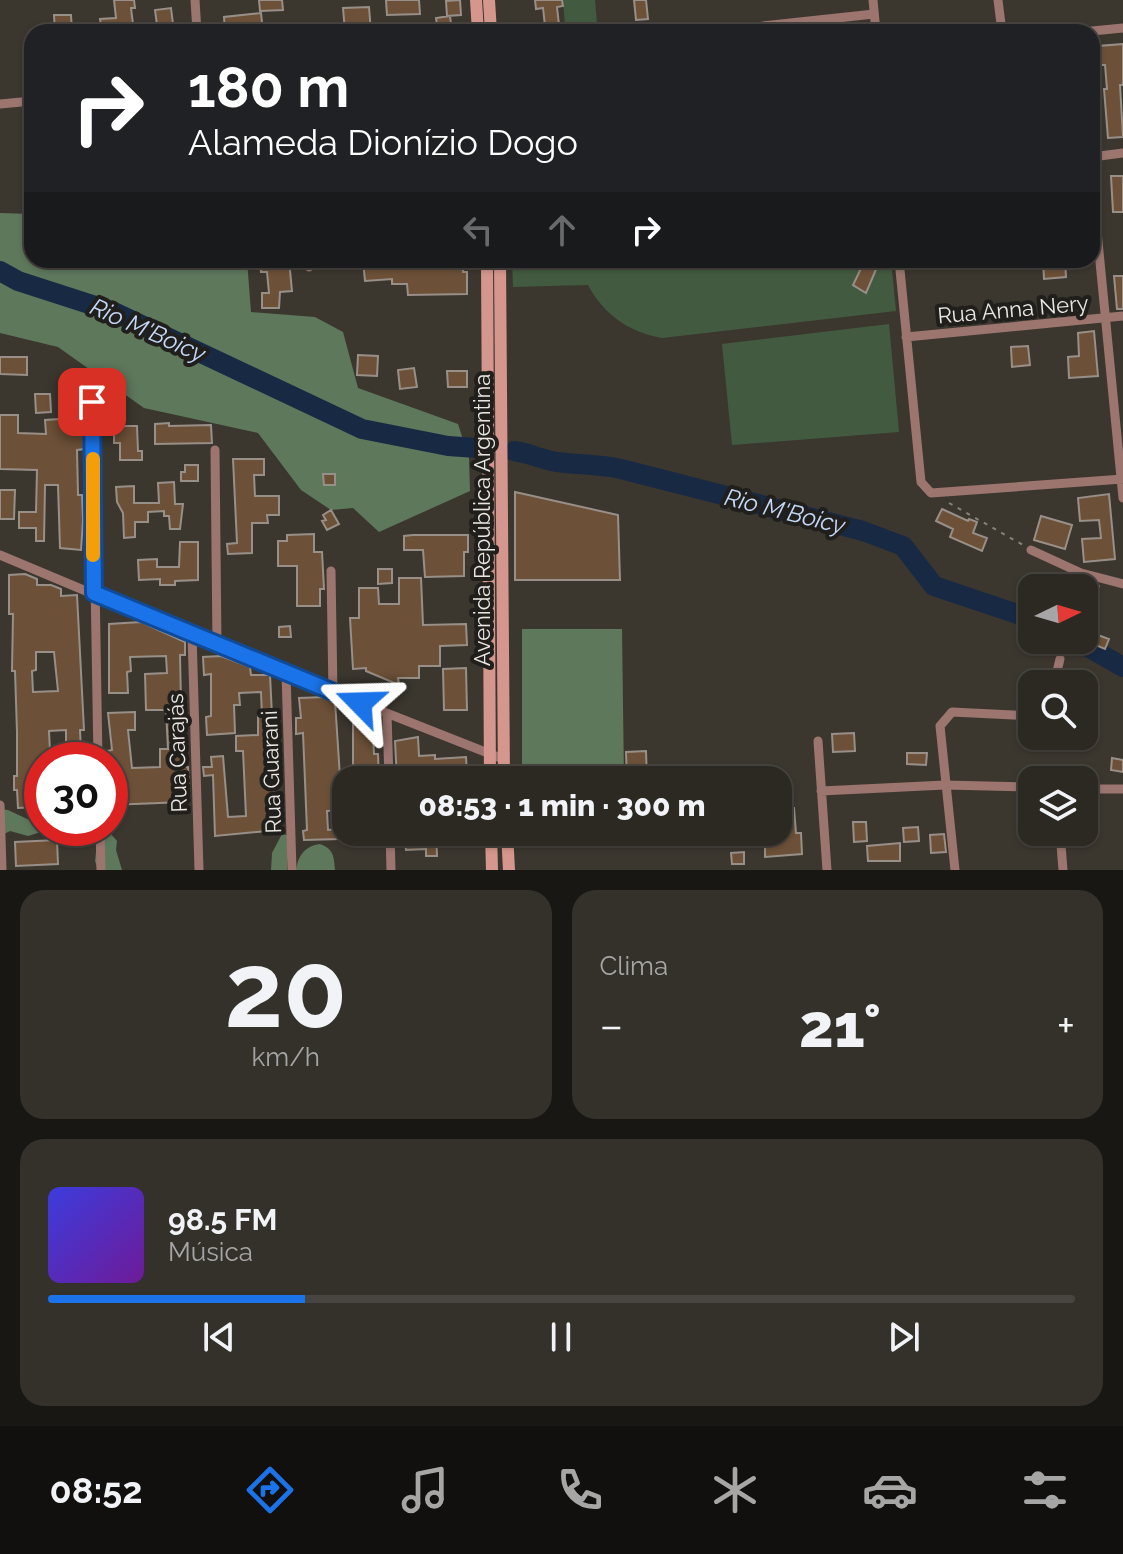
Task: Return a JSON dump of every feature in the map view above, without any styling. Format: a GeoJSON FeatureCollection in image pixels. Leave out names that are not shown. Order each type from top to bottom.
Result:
{"type":"FeatureCollection","features":[{"type":"Feature","properties":{"kind":"main road"},"geometry":{"type":"LineString","coordinates":[[476,0],[478,24]]}},
{"type":"Feature","properties":{"kind":"main road"},"geometry":{"type":"LineString","coordinates":[[489,0],[490,24]]}},
{"type":"Feature","properties":{"kind":"main road","name":"Avenida República Argentina"},"geometry":{"type":"LineString","coordinates":[[487,268],[489,766]]}},
{"type":"Feature","properties":{"kind":"main road","name":"Avenida República Argentina"},"geometry":{"type":"LineString","coordinates":[[500,268],[503,766]]}},
{"type":"Feature","properties":{"kind":"main road"},"geometry":{"type":"LineString","coordinates":[[492,846],[493,866]]}},
{"type":"Feature","properties":{"kind":"main road"},"geometry":{"type":"LineString","coordinates":[[508,846],[509,870]]}},
{"type":"Feature","properties":{"kind":"street"},"geometry":{"type":"LineString","coordinates":[[195,0],[196,24]]}},
{"type":"Feature","properties":{"kind":"street"},"geometry":{"type":"LineString","coordinates":[[873,0],[875,24]]}},
{"type":"Feature","properties":{"kind":"street"},"geometry":{"type":"LineString","coordinates":[[998,0],[1001,24]]}},
{"type":"Feature","properties":{"kind":"street"},"geometry":{"type":"LineString","coordinates":[[782,24],[874,14]]}},
{"type":"Feature","properties":{"kind":"street"},"geometry":{"type":"LineString","coordinates":[[1100,30],[1123,28]]}},
{"type":"Feature","properties":{"kind":"street"},"geometry":{"type":"LineString","coordinates":[[0,104],[24,102]]}},
{"type":"Feature","properties":{"kind":"street"},"geometry":{"type":"LineString","coordinates":[[1100,156],[1123,153]]}},
{"type":"Feature","properties":{"kind":"street"},"geometry":{"type":"LineString","coordinates":[[900,268],[921,482],[931,493],[1122,479]]}},
{"type":"Feature","properties":{"kind":"street"},"geometry":{"type":"LineString","coordinates":[[1100,268],[1123,498]]}},
{"type":"Feature","properties":{"kind":"street","name":"Rua Anna Nery"},"geometry":{"type":"LineString","coordinates":[[906,337],[1123,316]]}},
{"type":"Feature","properties":{"kind":"street"},"geometry":{"type":"LineString","coordinates":[[92,402],[98,742]]}},
{"type":"Feature","properties":{"kind":"street"},"geometry":{"type":"LineString","coordinates":[[215,450],[217,646]]}},
{"type":"Feature","properties":{"kind":"street"},"geometry":{"type":"LineString","coordinates":[[1031,550],[1081,573],[1123,584]]}},
{"type":"Feature","properties":{"kind":"street"},"geometry":{"type":"LineString","coordinates":[[0,555],[217,646],[503,759]]}},
{"type":"Feature","properties":{"kind":"street"},"geometry":{"type":"LineString","coordinates":[[331,571],[333,693]]}},
{"type":"Feature","properties":{"kind":"street","name":"Rua Carajás"},"geometry":{"type":"LineString","coordinates":[[192,634],[199,870]]}},
{"type":"Feature","properties":{"kind":"street"},"geometry":{"type":"LineString","coordinates":[[1057,670],[1060,659]]}},
{"type":"Feature","properties":{"kind":"street","name":"Rua Guarani"},"geometry":{"type":"LineString","coordinates":[[286,673],[292,870]]}},
{"type":"Feature","properties":{"kind":"street"},"geometry":{"type":"LineString","coordinates":[[955,870],[940,726],[952,712],[1018,715]]}},
{"type":"Feature","properties":{"kind":"street"},"geometry":{"type":"LineString","coordinates":[[387,714],[389,766]]}},
{"type":"Feature","properties":{"kind":"street"},"geometry":{"type":"LineString","coordinates":[[818,741],[827,870]]}},
{"type":"Feature","properties":{"kind":"street"},"geometry":{"type":"LineString","coordinates":[[821,791],[945,785],[1018,787]]}},
{"type":"Feature","properties":{"kind":"street"},"geometry":{"type":"LineString","coordinates":[[1098,789],[1123,789]]}},
{"type":"Feature","properties":{"kind":"street"},"geometry":{"type":"LineString","coordinates":[[0,805],[2,870]]}},
{"type":"Feature","properties":{"kind":"street"},"geometry":{"type":"LineString","coordinates":[[100,846],[101,870]]}},
{"type":"Feature","properties":{"kind":"street"},"geometry":{"type":"LineString","coordinates":[[390,846],[391,870]]}},
{"type":"Feature","properties":{"kind":"street"},"geometry":{"type":"LineString","coordinates":[[1061,846],[1063,870]]}},
{"type":"Feature","properties":{"kind":"path"},"geometry":{"type":"LineString","coordinates":[[931,493],[1031,550]]}},
{"type":"Feature","properties":{"kind":"green space"},"geometry":{"type":"Polygon","coordinates":[[[563,0],[595,0],[597,24],[565,24],[563,0]]]}},
{"type":"Feature","properties":{"kind":"green space"},"geometry":{"type":"Polygon","coordinates":[[[0,213],[24,214],[24,268],[248,268],[251,312],[315,317],[343,332],[358,388],[458,424],[469,458],[470,491],[379,532],[353,508],[331,510],[301,490],[258,433],[144,408],[58,347],[0,333],[0,213]]]}},
{"type":"Feature","properties":{"kind":"green space"},"geometry":{"type":"Polygon","coordinates":[[[512,268],[892,268],[896,311],[662,338],[628,327],[602,305],[588,285],[513,287],[512,268]]]}},
{"type":"Feature","properties":{"kind":"green space"},"geometry":{"type":"Polygon","coordinates":[[[889,324],[899,432],[732,445],[722,344],[889,324]]]}},
{"type":"Feature","properties":{"kind":"green space"},"geometry":{"type":"Polygon","coordinates":[[[522,629],[622,629],[624,766],[522,766],[522,629]]]}},
{"type":"Feature","properties":{"kind":"green space"},"geometry":{"type":"Polygon","coordinates":[[[0,809],[24,818],[24,835],[10,831],[0,836],[0,809]]]}},
{"type":"Feature","properties":{"kind":"green space"},"geometry":{"type":"Polygon","coordinates":[[[282,834],[287,835],[288,840],[287,870],[271,870],[272,853],[282,834]]]}},
{"type":"Feature","properties":{"kind":"green space"},"geometry":{"type":"Polygon","coordinates":[[[320,844],[332,854],[335,870],[296,870],[303,852],[320,844]]]}},
{"type":"Feature","properties":{"kind":"green space"},"geometry":{"type":"Polygon","coordinates":[[[97,846],[116,846],[122,870],[98,870],[95,861],[97,846]]]}},
{"type":"Feature","properties":{"kind":"building"},"geometry":{"type":"Polygon","coordinates":[[[114,0],[134,0],[135,8],[131,8],[133,24],[101,24],[100,19],[116,18],[114,0]]]}},
{"type":"Feature","properties":{"kind":"building"},"geometry":{"type":"Polygon","coordinates":[[[259,0],[282,0],[283,10],[260,11],[259,0]]]}},
{"type":"Feature","properties":{"kind":"building"},"geometry":{"type":"Polygon","coordinates":[[[386,0],[419,0],[420,14],[387,15],[386,0]]]}},
{"type":"Feature","properties":{"kind":"building"},"geometry":{"type":"Polygon","coordinates":[[[460,0],[461,15],[447,16],[446,1],[460,0]]]}},
{"type":"Feature","properties":{"kind":"building"},"geometry":{"type":"Polygon","coordinates":[[[535,0],[562,0],[563,6],[557,7],[559,24],[545,24],[543,8],[536,9],[535,0]]]}},
{"type":"Feature","properties":{"kind":"building"},"geometry":{"type":"Polygon","coordinates":[[[634,0],[646,0],[648,19],[636,20],[634,0]]]}},
{"type":"Feature","properties":{"kind":"building"},"geometry":{"type":"Polygon","coordinates":[[[369,7],[370,24],[344,24],[343,8],[369,7]]]}},
{"type":"Feature","properties":{"kind":"building"},"geometry":{"type":"Polygon","coordinates":[[[171,8],[173,24],[157,24],[155,10],[171,8]]]}},
{"type":"Feature","properties":{"kind":"building"},"geometry":{"type":"Polygon","coordinates":[[[261,13],[262,24],[224,24],[224,17],[261,13]]]}},
{"type":"Feature","properties":{"kind":"building"},"geometry":{"type":"Polygon","coordinates":[[[54,15],[71,15],[72,24],[55,24],[54,15]]]}},
{"type":"Feature","properties":{"kind":"building"},"geometry":{"type":"Polygon","coordinates":[[[450,16],[451,24],[437,24],[436,18],[450,16]]]}},
{"type":"Feature","properties":{"kind":"building"},"geometry":{"type":"Polygon","coordinates":[[[1123,44],[1123,85],[1120,85],[1123,137],[1108,138],[1105,65],[1100,65],[1100,46],[1123,44]]]}},
{"type":"Feature","properties":{"kind":"building"},"geometry":{"type":"Polygon","coordinates":[[[1111,176],[1123,176],[1123,212],[1113,212],[1111,176]]]}},
{"type":"Feature","properties":{"kind":"building"},"geometry":{"type":"Polygon","coordinates":[[[261,268],[290,268],[292,291],[280,292],[279,308],[262,308],[262,293],[269,293],[267,272],[261,272],[261,268]]]}},
{"type":"Feature","properties":{"kind":"building"},"geometry":{"type":"Polygon","coordinates":[[[364,268],[463,268],[463,272],[467,272],[467,294],[408,295],[407,284],[392,284],[392,279],[365,281],[364,268]]]}},
{"type":"Feature","properties":{"kind":"building"},"geometry":{"type":"Polygon","coordinates":[[[861,268],[877,268],[866,293],[853,285],[861,268]]]}},
{"type":"Feature","properties":{"kind":"building"},"geometry":{"type":"Polygon","coordinates":[[[1043,268],[1065,268],[1066,277],[1044,279],[1043,268]]]}},
{"type":"Feature","properties":{"kind":"building"},"geometry":{"type":"Polygon","coordinates":[[[1114,276],[1123,276],[1123,309],[1117,309],[1114,276]]]}},
{"type":"Feature","properties":{"kind":"building"},"geometry":{"type":"Polygon","coordinates":[[[1094,331],[1098,376],[1069,378],[1068,357],[1079,356],[1078,333],[1094,331]]]}},
{"type":"Feature","properties":{"kind":"building"},"geometry":{"type":"Polygon","coordinates":[[[1028,346],[1030,365],[1012,367],[1011,347],[1028,346]]]}},
{"type":"Feature","properties":{"kind":"building"},"geometry":{"type":"Polygon","coordinates":[[[358,355],[378,356],[377,376],[357,375],[358,355]]]}},
{"type":"Feature","properties":{"kind":"building"},"geometry":{"type":"Polygon","coordinates":[[[0,357],[27,357],[27,375],[0,374],[0,357]]]}},
{"type":"Feature","properties":{"kind":"building"},"geometry":{"type":"Polygon","coordinates":[[[414,368],[417,387],[400,389],[398,370],[414,368]]]}},
{"type":"Feature","properties":{"kind":"building"},"geometry":{"type":"Polygon","coordinates":[[[447,371],[467,371],[467,387],[448,387],[447,371]]]}},
{"type":"Feature","properties":{"kind":"building"},"geometry":{"type":"Polygon","coordinates":[[[35,394],[50,394],[51,412],[36,413],[35,394]]]}},
{"type":"Feature","properties":{"kind":"building"},"geometry":{"type":"Polygon","coordinates":[[[0,415],[18,415],[18,433],[46,434],[45,420],[75,418],[75,431],[85,431],[85,449],[77,450],[78,495],[82,495],[83,520],[81,550],[60,548],[58,485],[45,485],[44,541],[36,541],[36,528],[19,528],[19,512],[36,512],[37,470],[0,469],[0,415]]]}},
{"type":"Feature","properties":{"kind":"building"},"geometry":{"type":"Polygon","coordinates":[[[169,423],[169,426],[211,425],[212,443],[155,444],[155,424],[169,423]]]}},
{"type":"Feature","properties":{"kind":"building"},"geometry":{"type":"Polygon","coordinates":[[[114,426],[137,426],[138,451],[142,451],[142,460],[120,460],[120,443],[114,443],[114,426]]]}},
{"type":"Feature","properties":{"kind":"building"},"geometry":{"type":"Polygon","coordinates":[[[233,459],[264,459],[264,475],[254,475],[255,496],[279,496],[279,515],[267,515],[268,523],[252,523],[252,553],[228,554],[227,544],[237,543],[233,459]]]}},
{"type":"Feature","properties":{"kind":"building"},"geometry":{"type":"Polygon","coordinates":[[[185,465],[198,465],[198,481],[181,481],[185,465]]]}},
{"type":"Feature","properties":{"kind":"building"},"geometry":{"type":"Polygon","coordinates":[[[323,474],[335,474],[335,485],[324,485],[323,474]]]}},
{"type":"Feature","properties":{"kind":"building"},"geometry":{"type":"Polygon","coordinates":[[[174,482],[175,504],[183,504],[180,529],[170,529],[169,516],[164,516],[164,511],[148,512],[148,522],[135,522],[135,537],[124,538],[123,513],[117,502],[116,487],[134,486],[134,503],[159,503],[158,483],[174,482]]]}},
{"type":"Feature","properties":{"kind":"building"},"geometry":{"type":"Polygon","coordinates":[[[0,490],[15,490],[14,519],[0,519],[0,490]]]}},
{"type":"Feature","properties":{"kind":"building"},"geometry":{"type":"Polygon","coordinates":[[[515,492],[618,515],[620,580],[515,580],[515,492]]]}},
{"type":"Feature","properties":{"kind":"building"},"geometry":{"type":"Polygon","coordinates":[[[1109,494],[1115,559],[1084,562],[1082,539],[1101,538],[1099,520],[1080,521],[1078,498],[1109,494]]]}},
{"type":"Feature","properties":{"kind":"building"},"geometry":{"type":"Polygon","coordinates":[[[942,509],[977,522],[973,533],[987,538],[982,551],[950,537],[953,529],[936,521],[942,509]]]}},
{"type":"Feature","properties":{"kind":"building"},"geometry":{"type":"Polygon","coordinates":[[[331,510],[339,524],[327,530],[322,521],[326,520],[323,515],[331,510]]]}},
{"type":"Feature","properties":{"kind":"building"},"geometry":{"type":"Polygon","coordinates":[[[1041,516],[1072,525],[1065,549],[1034,540],[1041,516]]]}},
{"type":"Feature","properties":{"kind":"building"},"geometry":{"type":"Polygon","coordinates":[[[314,534],[314,552],[322,552],[324,589],[320,589],[320,606],[297,606],[297,566],[278,566],[278,541],[287,541],[287,535],[314,534]]]}},
{"type":"Feature","properties":{"kind":"building"},"geometry":{"type":"Polygon","coordinates":[[[468,535],[464,576],[425,577],[423,550],[404,550],[404,536],[468,535]]]}},
{"type":"Feature","properties":{"kind":"building"},"geometry":{"type":"Polygon","coordinates":[[[180,542],[198,542],[198,580],[160,585],[160,579],[139,580],[138,560],[157,559],[157,567],[179,567],[180,542]]]}},
{"type":"Feature","properties":{"kind":"building"},"geometry":{"type":"Polygon","coordinates":[[[378,569],[392,569],[392,583],[378,584],[378,569]]]}},
{"type":"Feature","properties":{"kind":"building"},"geometry":{"type":"Polygon","coordinates":[[[25,574],[37,579],[37,585],[61,589],[61,596],[77,595],[84,730],[80,730],[81,742],[66,742],[66,730],[49,731],[50,742],[24,742],[24,808],[18,808],[17,790],[14,790],[17,732],[15,671],[12,671],[13,614],[9,614],[9,575],[25,574]],[[36,652],[36,670],[32,671],[33,692],[58,691],[54,652],[36,652]]]}},
{"type":"Feature","properties":{"kind":"building"},"geometry":{"type":"Polygon","coordinates":[[[399,578],[421,578],[423,625],[466,624],[467,645],[440,646],[440,666],[419,666],[419,678],[398,678],[399,685],[366,671],[366,668],[353,669],[350,618],[359,618],[359,588],[378,588],[379,604],[399,604],[399,578]]]}},
{"type":"Feature","properties":{"kind":"building"},"geometry":{"type":"Polygon","coordinates":[[[141,622],[185,642],[185,655],[180,655],[183,767],[188,767],[189,783],[184,783],[184,802],[128,804],[128,742],[111,742],[108,713],[135,712],[135,730],[128,730],[132,768],[160,767],[160,749],[168,749],[166,710],[146,710],[145,674],[167,673],[166,656],[130,657],[128,693],[109,693],[109,624],[141,622]]]}},
{"type":"Feature","properties":{"kind":"building"},"geometry":{"type":"Polygon","coordinates":[[[290,626],[291,637],[279,637],[279,627],[290,626]]]}},
{"type":"Feature","properties":{"kind":"building"},"geometry":{"type":"Polygon","coordinates":[[[1098,635],[1109,639],[1105,649],[1098,646],[1098,635]]]}},
{"type":"Feature","properties":{"kind":"building"},"geometry":{"type":"Polygon","coordinates":[[[221,656],[250,667],[251,675],[270,675],[273,736],[276,736],[280,775],[273,776],[274,796],[282,795],[282,815],[266,816],[267,831],[215,836],[213,775],[204,776],[203,767],[212,767],[211,757],[223,756],[228,817],[246,816],[243,751],[236,751],[236,736],[258,735],[258,716],[262,716],[261,692],[239,693],[240,705],[234,705],[235,733],[207,735],[206,717],[211,716],[211,674],[204,675],[203,657],[221,656]]]}},
{"type":"Feature","properties":{"kind":"building"},"geometry":{"type":"Polygon","coordinates":[[[466,668],[467,710],[444,710],[443,669],[466,668]]]}},
{"type":"Feature","properties":{"kind":"building"},"geometry":{"type":"Polygon","coordinates":[[[325,697],[335,701],[339,766],[332,766],[332,811],[327,811],[332,839],[304,840],[303,831],[307,830],[303,733],[296,734],[296,718],[301,718],[299,698],[325,697]]]}},
{"type":"Feature","properties":{"kind":"building"},"geometry":{"type":"Polygon","coordinates":[[[353,709],[377,719],[378,736],[373,736],[378,766],[353,766],[353,709]]]}},
{"type":"Feature","properties":{"kind":"building"},"geometry":{"type":"Polygon","coordinates":[[[854,733],[855,751],[833,752],[832,734],[854,733]]]}},
{"type":"Feature","properties":{"kind":"building"},"geometry":{"type":"Polygon","coordinates":[[[418,737],[419,756],[435,755],[435,759],[466,757],[467,766],[396,766],[395,741],[418,737]]]}},
{"type":"Feature","properties":{"kind":"building"},"geometry":{"type":"Polygon","coordinates":[[[646,751],[647,766],[626,766],[626,752],[646,751]]]}},
{"type":"Feature","properties":{"kind":"building"},"geometry":{"type":"Polygon","coordinates":[[[907,753],[927,753],[926,765],[907,764],[907,753]]]}},
{"type":"Feature","properties":{"kind":"building"},"geometry":{"type":"Polygon","coordinates":[[[1112,758],[1123,760],[1123,772],[1111,770],[1112,758]]]}},
{"type":"Feature","properties":{"kind":"building"},"geometry":{"type":"Polygon","coordinates":[[[792,808],[796,833],[801,833],[802,854],[765,857],[765,846],[792,846],[792,808]]]}},
{"type":"Feature","properties":{"kind":"building"},"geometry":{"type":"Polygon","coordinates":[[[853,822],[866,822],[867,841],[854,842],[853,822]]]}},
{"type":"Feature","properties":{"kind":"building"},"geometry":{"type":"Polygon","coordinates":[[[918,827],[919,841],[904,842],[903,828],[918,827]]]}},
{"type":"Feature","properties":{"kind":"building"},"geometry":{"type":"Polygon","coordinates":[[[944,834],[946,852],[931,853],[930,835],[944,834]]]}},
{"type":"Feature","properties":{"kind":"building"},"geometry":{"type":"Polygon","coordinates":[[[15,842],[24,842],[24,846],[57,846],[58,864],[16,866],[15,842]]]}},
{"type":"Feature","properties":{"kind":"building"},"geometry":{"type":"Polygon","coordinates":[[[900,843],[900,861],[868,861],[867,846],[900,843]]]}},
{"type":"Feature","properties":{"kind":"building"},"geometry":{"type":"Polygon","coordinates":[[[406,846],[437,846],[437,856],[426,856],[426,849],[406,850],[406,846]]]}},
{"type":"Feature","properties":{"kind":"building"},"geometry":{"type":"Polygon","coordinates":[[[744,852],[744,864],[732,864],[731,853],[744,852]]]}},
{"type":"Feature","properties":{"kind":"waterway","name":"Rio M'Boicy"},"geometry":{"type":"LineString","coordinates":[[0,271],[18,281],[114,312],[362,429],[448,446],[477,448]]}},
{"type":"Feature","properties":{"kind":"waterway","name":"Rio M'Boicy"},"geometry":{"type":"LineString","coordinates":[[514,451],[557,462],[621,469],[863,531],[903,546],[934,586],[1018,614]]}},
{"type":"Feature","properties":{"kind":"waterway","name":"Rio M'Boicy"},"geometry":{"type":"LineString","coordinates":[[1098,653],[1123,667]]}},
{"type":"Feature","properties":{"kind":"slow traffic"},"geometry":{"type":"LineString","coordinates":[[93,459],[93,555]]}},
{"type":"Feature","properties":{"kind":"route"},"geometry":{"type":"LineString","coordinates":[[92,402],[94,593],[360,703]]}}]}
